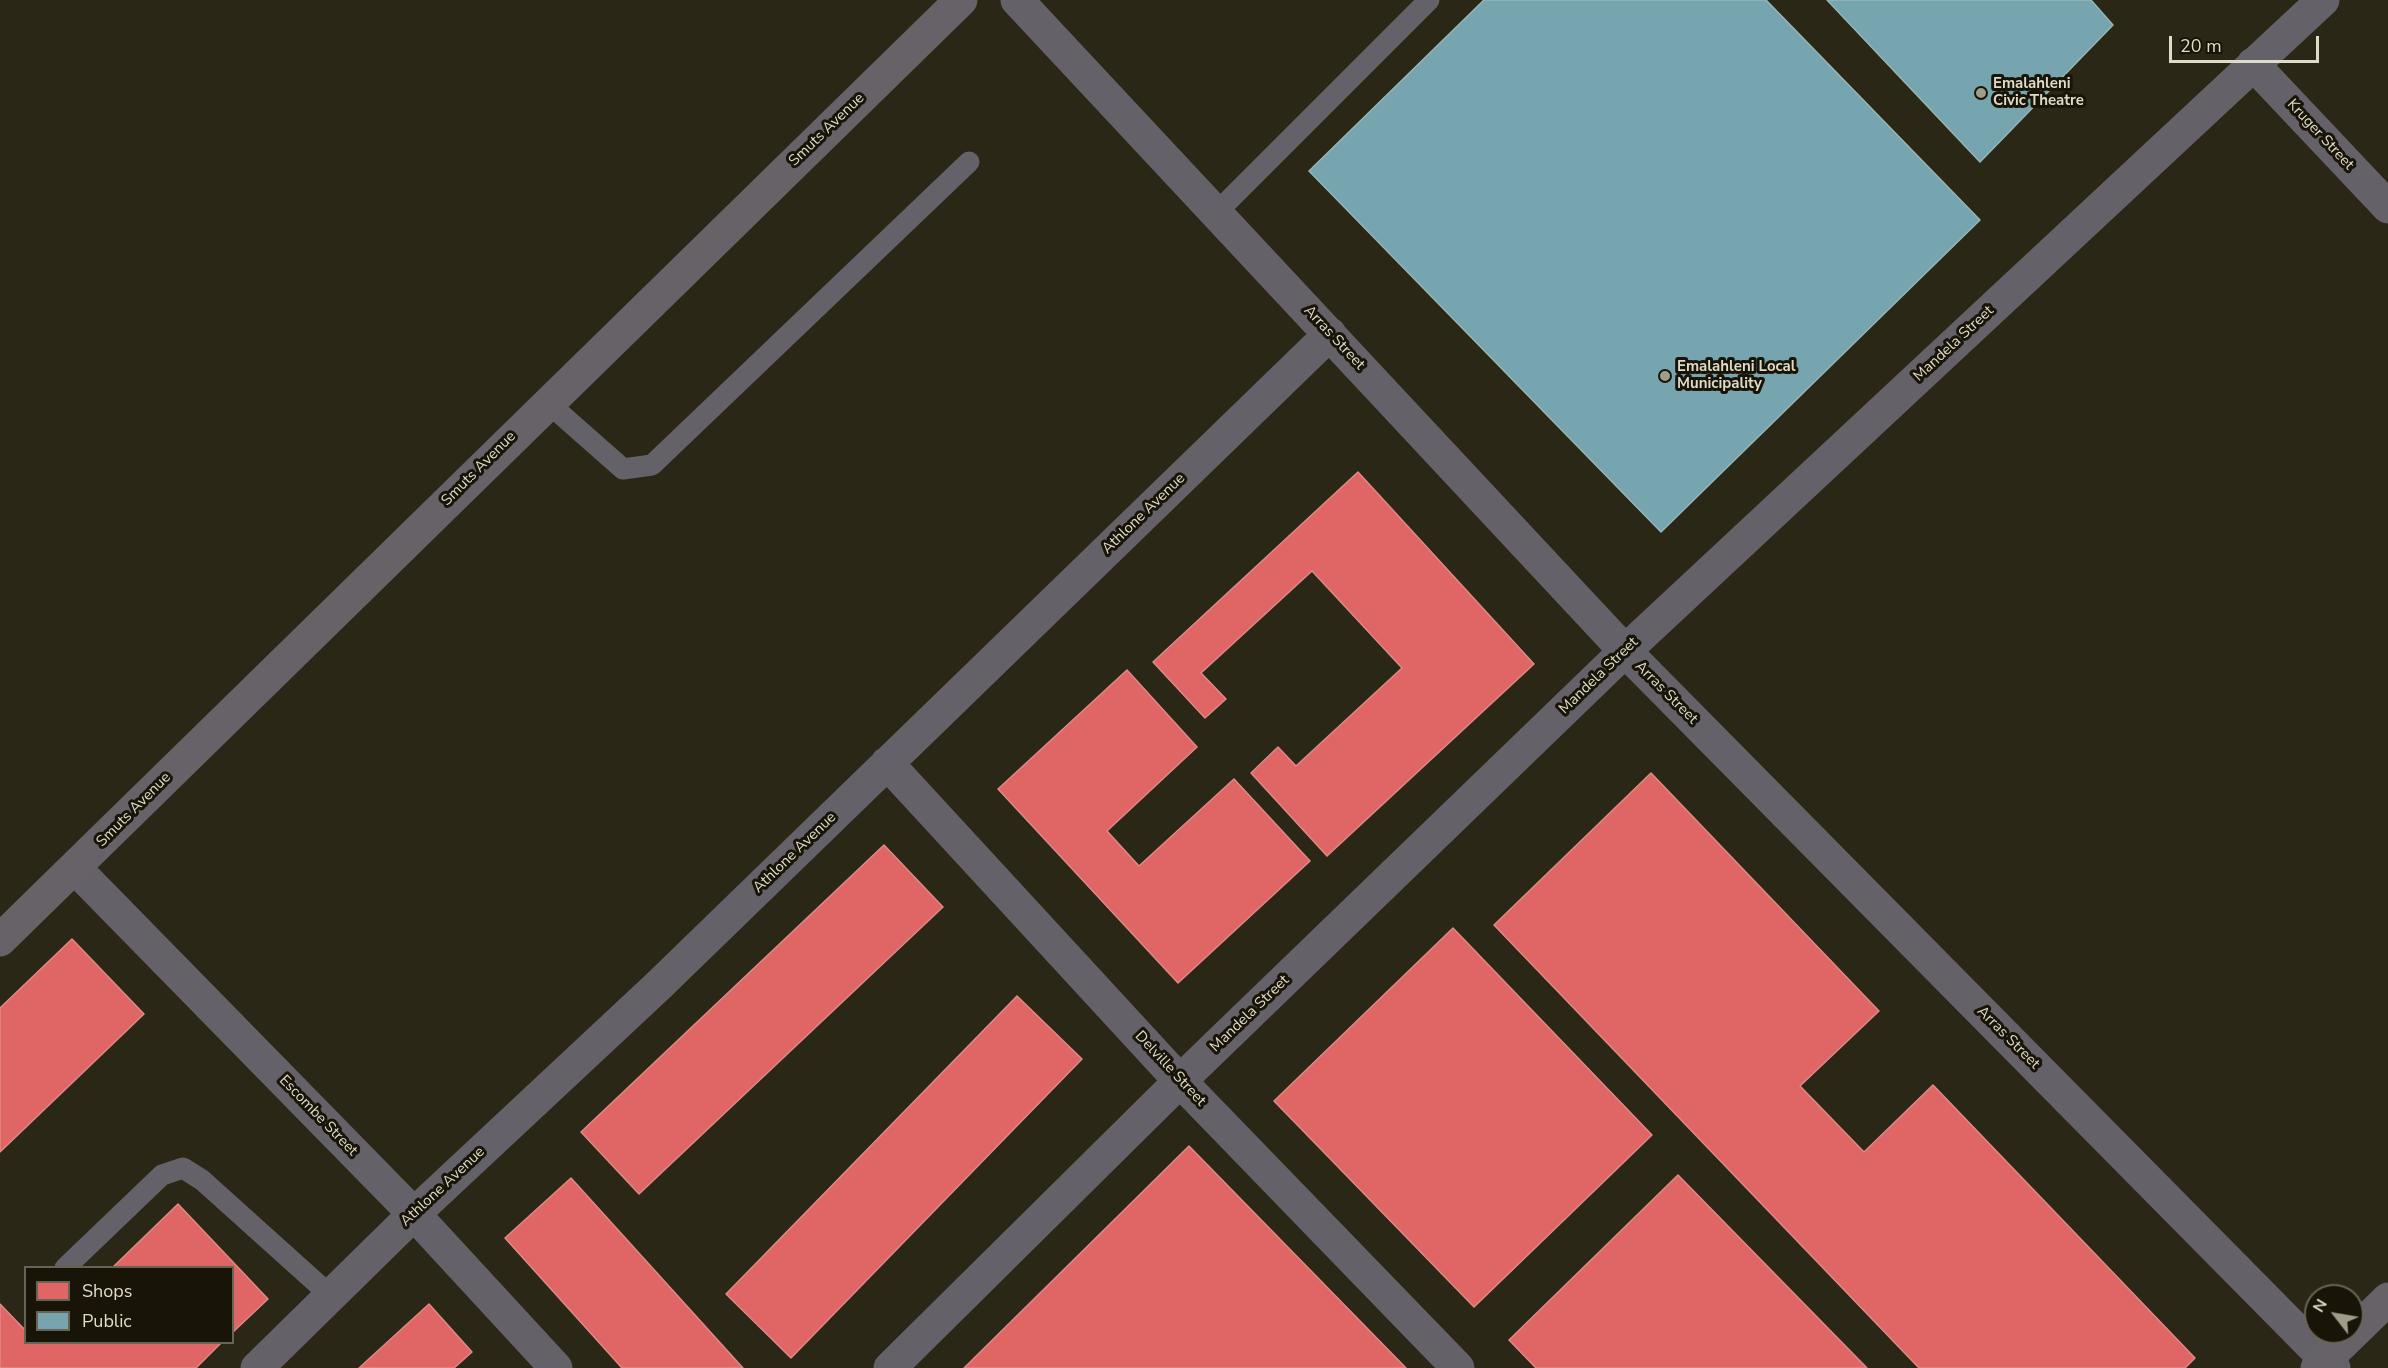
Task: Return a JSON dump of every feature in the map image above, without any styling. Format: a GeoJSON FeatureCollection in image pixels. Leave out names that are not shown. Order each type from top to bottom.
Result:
{"type":"FeatureCollection","features":[{"type":"Feature","properties":{"kind":"main road","name":"Smuts Avenue"},"geometry":{"type":"LineString","coordinates":[[0,939],[75,868],[547,402],[961,0]]}},
{"type":"Feature","properties":{"kind":"main road"},"geometry":{"type":"LineString","coordinates":[[2326,1365],[2388,1299]]}},
{"type":"Feature","properties":{"kind":"street","name":"Arras Street"},"geometry":{"type":"LineString","coordinates":[[1017,0],[1625,651],[2326,1365]]}},
{"type":"Feature","properties":{"kind":"street","name":"Mandela Street"},"geometry":{"type":"LineString","coordinates":[[890,1368],[1180,1081],[1625,651],[2323,0]]}},
{"type":"Feature","properties":{"kind":"street","name":"Kruger Street"},"geometry":{"type":"LineString","coordinates":[[2253,64],[2388,207]]}},
{"type":"Feature","properties":{"kind":"street","name":"Athlone Avenue"},"geometry":{"type":"LineString","coordinates":[[257,1368],[414,1214],[658,986],[1330,334]]}},
{"type":"Feature","properties":{"kind":"street","name":"Delville Street"},"geometry":{"type":"LineString","coordinates":[[887,763],[1180,1081],[1458,1368]]}},
{"type":"Feature","properties":{"kind":"street","name":"Escombe Street"},"geometry":{"type":"LineString","coordinates":[[75,868],[414,1214],[556,1368]]}},
{"type":"Feature","properties":{"kind":"lane"},"geometry":{"type":"LineString","coordinates":[[1216,213],[1429,0]]}},
{"type":"Feature","properties":{"kind":"lane"},"geometry":{"type":"LineString","coordinates":[[547,402],[623,469],[652,465],[969,162]]}},
{"type":"Feature","properties":{"kind":"lane"},"geometry":{"type":"LineString","coordinates":[[67,1266],[162,1175],[183,1168],[202,1180],[331,1296]]}},
{"type":"Feature","properties":{"kind":"building: Shops"},"geometry":{"type":"Polygon","coordinates":[[[1358,472],[1534,664],[1327,856],[1251,773],[1278,747],[1296,766],[1402,668],[1312,571],[1201,673],[1226,699],[1205,718],[1153,662],[1358,472]]]}},
{"type":"Feature","properties":{"kind":"building: Shops"},"geometry":{"type":"Polygon","coordinates":[[[1127,670],[1197,747],[1107,831],[1139,866],[1234,779],[1310,861],[1178,983],[998,789],[1127,670]]]}},
{"type":"Feature","properties":{"kind":"building: Shops"},"geometry":{"type":"Polygon","coordinates":[[[1651,773],[1879,1011],[1800,1086],[1864,1152],[1933,1085],[2195,1358],[2185,1368],[1919,1368],[1494,925],[1651,773]]]}},
{"type":"Feature","properties":{"kind":"building: Shops"},"geometry":{"type":"Polygon","coordinates":[[[884,845],[943,907],[639,1194],[581,1132],[884,845]]]}},
{"type":"Feature","properties":{"kind":"building: Shops"},"geometry":{"type":"Polygon","coordinates":[[[1453,928],[1652,1135],[1474,1307],[1274,1101],[1453,928]]]}},
{"type":"Feature","properties":{"kind":"building: Shops"},"geometry":{"type":"Polygon","coordinates":[[[72,939],[144,1014],[0,1152],[0,1008],[72,939]]]}},
{"type":"Feature","properties":{"kind":"building: Shops"},"geometry":{"type":"Polygon","coordinates":[[[1017,996],[1082,1059],[791,1358],[726,1294],[1017,996]]]}},
{"type":"Feature","properties":{"kind":"building: Shops"},"geometry":{"type":"Polygon","coordinates":[[[1189,1146],[1406,1368],[964,1368],[1189,1146]]]}},
{"type":"Feature","properties":{"kind":"building: Shops"},"geometry":{"type":"Polygon","coordinates":[[[1678,1175],[1867,1368],[1536,1368],[1509,1340],[1678,1175]]]}},
{"type":"Feature","properties":{"kind":"building: Shops"},"geometry":{"type":"Polygon","coordinates":[[[571,1178],[743,1368],[622,1368],[505,1238],[571,1178]]]}},
{"type":"Feature","properties":{"kind":"building: Shops"},"geometry":{"type":"Polygon","coordinates":[[[178,1204],[268,1299],[234,1331],[234,1266],[114,1266],[178,1204]]]}},
{"type":"Feature","properties":{"kind":"building: Shops"},"geometry":{"type":"Polygon","coordinates":[[[0,1304],[24,1329],[24,1344],[220,1344],[196,1368],[0,1368],[0,1304]]]}},
{"type":"Feature","properties":{"kind":"building: Shops"},"geometry":{"type":"Polygon","coordinates":[[[429,1304],[472,1352],[454,1368],[359,1368],[429,1304]]]}},
{"type":"Feature","properties":{"kind":"building: Public","name":"Emalahleni Local Municipality"},"geometry":{"type":"Polygon","coordinates":[[[1484,0],[1766,0],[1980,220],[1661,532],[1309,171],[1484,0]]]}},
{"type":"Feature","properties":{"kind":"building: Public","name":"Emalahleni Civic Theatre"},"geometry":{"type":"Polygon","coordinates":[[[1827,0],[2091,0],[2113,25],[1980,162],[1827,0]]]}},
{"type":"Feature","properties":{"kind":"place","name":"Emalahleni Civic Theatre"},"geometry":{"type":"Point","coordinates":[1981,93]}},
{"type":"Feature","properties":{"kind":"place","name":"Emalahleni Local Municipality"},"geometry":{"type":"Point","coordinates":[1665,376]}}]}
